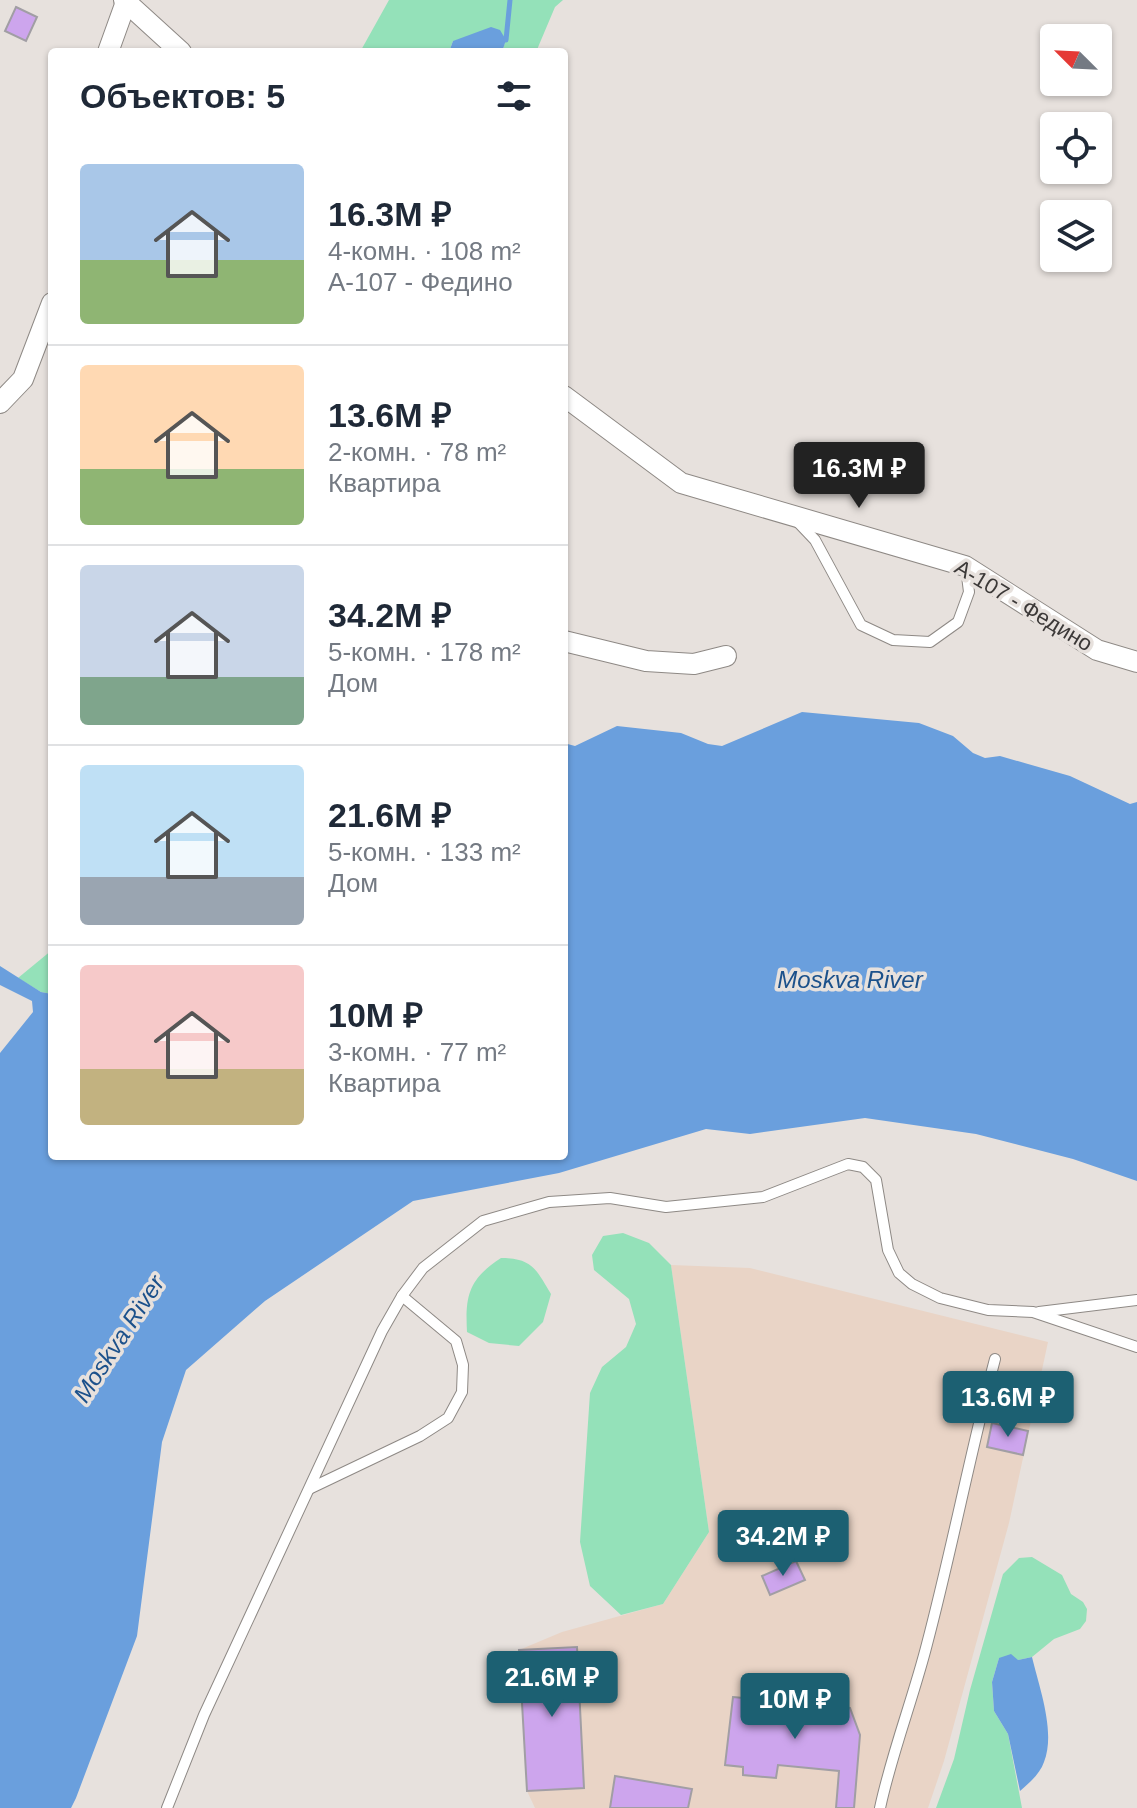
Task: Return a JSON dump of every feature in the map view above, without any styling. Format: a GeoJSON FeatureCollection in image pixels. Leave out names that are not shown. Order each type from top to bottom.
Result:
{"type":"FeatureCollection","features":[{"type":"Feature","properties":{"kind":"street"},"geometry":{"type":"LineString","coordinates":[[109,48],[125,1],[177,48]]}},
{"type":"Feature","properties":{"kind":"street"},"geometry":{"type":"LineString","coordinates":[[0,403],[23,379],[48,313]]}},
{"type":"Feature","properties":{"kind":"street","name":"А-107 - Федино"},"geometry":{"type":"LineString","coordinates":[[568,399],[681,483],[965,566],[1025,601],[1097,650],[1137,662]]}},
{"type":"Feature","properties":{"kind":"street"},"geometry":{"type":"LineString","coordinates":[[568,642],[646,661],[694,664],[726,656]]}},
{"type":"Feature","properties":{"kind":"lane"},"geometry":{"type":"LineString","coordinates":[[789,513],[815,540],[861,625],[893,640],[930,642],[958,622],[969,592],[965,566]]}},
{"type":"Feature","properties":{"kind":"lane"},"geometry":{"type":"LineString","coordinates":[[167,1808],[204,1715],[382,1331],[423,1268],[483,1221],[549,1202],[610,1198],[666,1207],[763,1197],[848,1164],[863,1167],[876,1180],[888,1250],[899,1273],[912,1284],[940,1298],[988,1310],[1033,1312],[1137,1300]]}},
{"type":"Feature","properties":{"kind":"lane"},"geometry":{"type":"LineString","coordinates":[[310,1489],[420,1436],[448,1418],[462,1392],[463,1365],[456,1341],[402,1296]]}},
{"type":"Feature","properties":{"kind":"lane"},"geometry":{"type":"LineString","coordinates":[[1033,1312],[1137,1347]]}},
{"type":"Feature","properties":{"kind":"lane"},"geometry":{"type":"LineString","coordinates":[[880,1808],[930,1635],[973,1441],[995,1359]]}},
{"type":"Feature","properties":{"kind":"shaded area"},"geometry":{"type":"Polygon","coordinates":[[[671,1265],[750,1268],[1048,1342],[1009,1523],[944,1761],[928,1808],[535,1808],[527,1791],[519,1650],[562,1632],[663,1604],[709,1532],[671,1265]]]}},
{"type":"Feature","properties":{"kind":"green space"},"geometry":{"type":"Polygon","coordinates":[[[389,0],[563,0],[555,7],[538,48],[503,48],[506,39],[453,41],[450,48],[362,48],[389,0]]]}},
{"type":"Feature","properties":{"kind":"green space"},"geometry":{"type":"Polygon","coordinates":[[[48,953],[48,993],[18,978],[48,953]]]}},
{"type":"Feature","properties":{"kind":"green space"},"geometry":{"type":"Polygon","coordinates":[[[623,1233],[649,1243],[671,1265],[709,1532],[663,1604],[621,1615],[590,1586],[580,1542],[590,1393],[602,1367],[626,1347],[636,1324],[629,1299],[594,1270],[592,1255],[603,1236],[623,1233]]]}},
{"type":"Feature","properties":{"kind":"green space"},"geometry":{"type":"Polygon","coordinates":[[[501,1258],[520,1260],[532,1267],[551,1294],[543,1322],[519,1346],[489,1343],[467,1332],[471,1289],[482,1273],[501,1258]]]}},
{"type":"Feature","properties":{"kind":"green space"},"geometry":{"type":"Polygon","coordinates":[[[1032,1557],[1062,1575],[1071,1594],[1087,1609],[1086,1621],[1080,1629],[1054,1639],[1032,1657],[1018,1660],[999,1658],[992,1682],[994,1711],[1008,1734],[1022,1808],[936,1808],[954,1759],[1003,1574],[1019,1558],[1032,1557]]]}},
{"type":"Feature","properties":{"kind":"water"},"geometry":{"type":"Polygon","coordinates":[[[491,27],[500,30],[506,40],[503,48],[450,48],[453,41],[491,27]]]}},
{"type":"Feature","properties":{"kind":"water","name":"Moskva River"},"geometry":{"type":"Polygon","coordinates":[[[802,712],[919,723],[953,736],[973,753],[985,758],[1000,756],[1070,776],[1130,804],[1137,802],[1137,1181],[1073,1159],[976,1134],[865,1118],[750,1134],[706,1129],[559,1173],[413,1201],[265,1301],[186,1370],[162,1442],[137,1636],[76,1798],[71,1808],[0,1808],[0,1053],[33,1012],[32,1001],[0,985],[0,966],[48,993],[48,1160],[568,1160],[568,744],[575,746],[617,726],[681,733],[722,746],[802,712]]]}},
{"type":"Feature","properties":{"kind":"water"},"geometry":{"type":"Polygon","coordinates":[[[1011,1654],[1018,1660],[1032,1657],[1048,1737],[1044,1762],[1020,1791],[1008,1734],[994,1711],[992,1682],[999,1658],[1011,1654]]]}},
{"type":"Feature","properties":{"kind":"building"},"geometry":{"type":"Polygon","coordinates":[[[16,7],[37,17],[26,41],[5,31],[16,7]]]}},
{"type":"Feature","properties":{"kind":"building"},"geometry":{"type":"Polygon","coordinates":[[[992,1423],[1028,1431],[1023,1455],[987,1447],[992,1423]]]}},
{"type":"Feature","properties":{"kind":"building"},"geometry":{"type":"Polygon","coordinates":[[[796,1561],[805,1580],[770,1595],[762,1576],[796,1561]]]}},
{"type":"Feature","properties":{"kind":"building"},"geometry":{"type":"Polygon","coordinates":[[[577,1647],[584,1788],[527,1791],[519,1650],[577,1647]]]}},
{"type":"Feature","properties":{"kind":"building"},"geometry":{"type":"Polygon","coordinates":[[[733,1697],[850,1708],[860,1735],[854,1808],[836,1808],[839,1771],[778,1765],[776,1778],[743,1775],[743,1767],[725,1765],[733,1697]]]}},
{"type":"Feature","properties":{"kind":"building"},"geometry":{"type":"Polygon","coordinates":[[[615,1776],[692,1789],[688,1808],[610,1808],[615,1776]]]}},
{"type":"Feature","properties":{"kind":"waterway"},"geometry":{"type":"LineString","coordinates":[[506,40],[510,0]]}}]}
